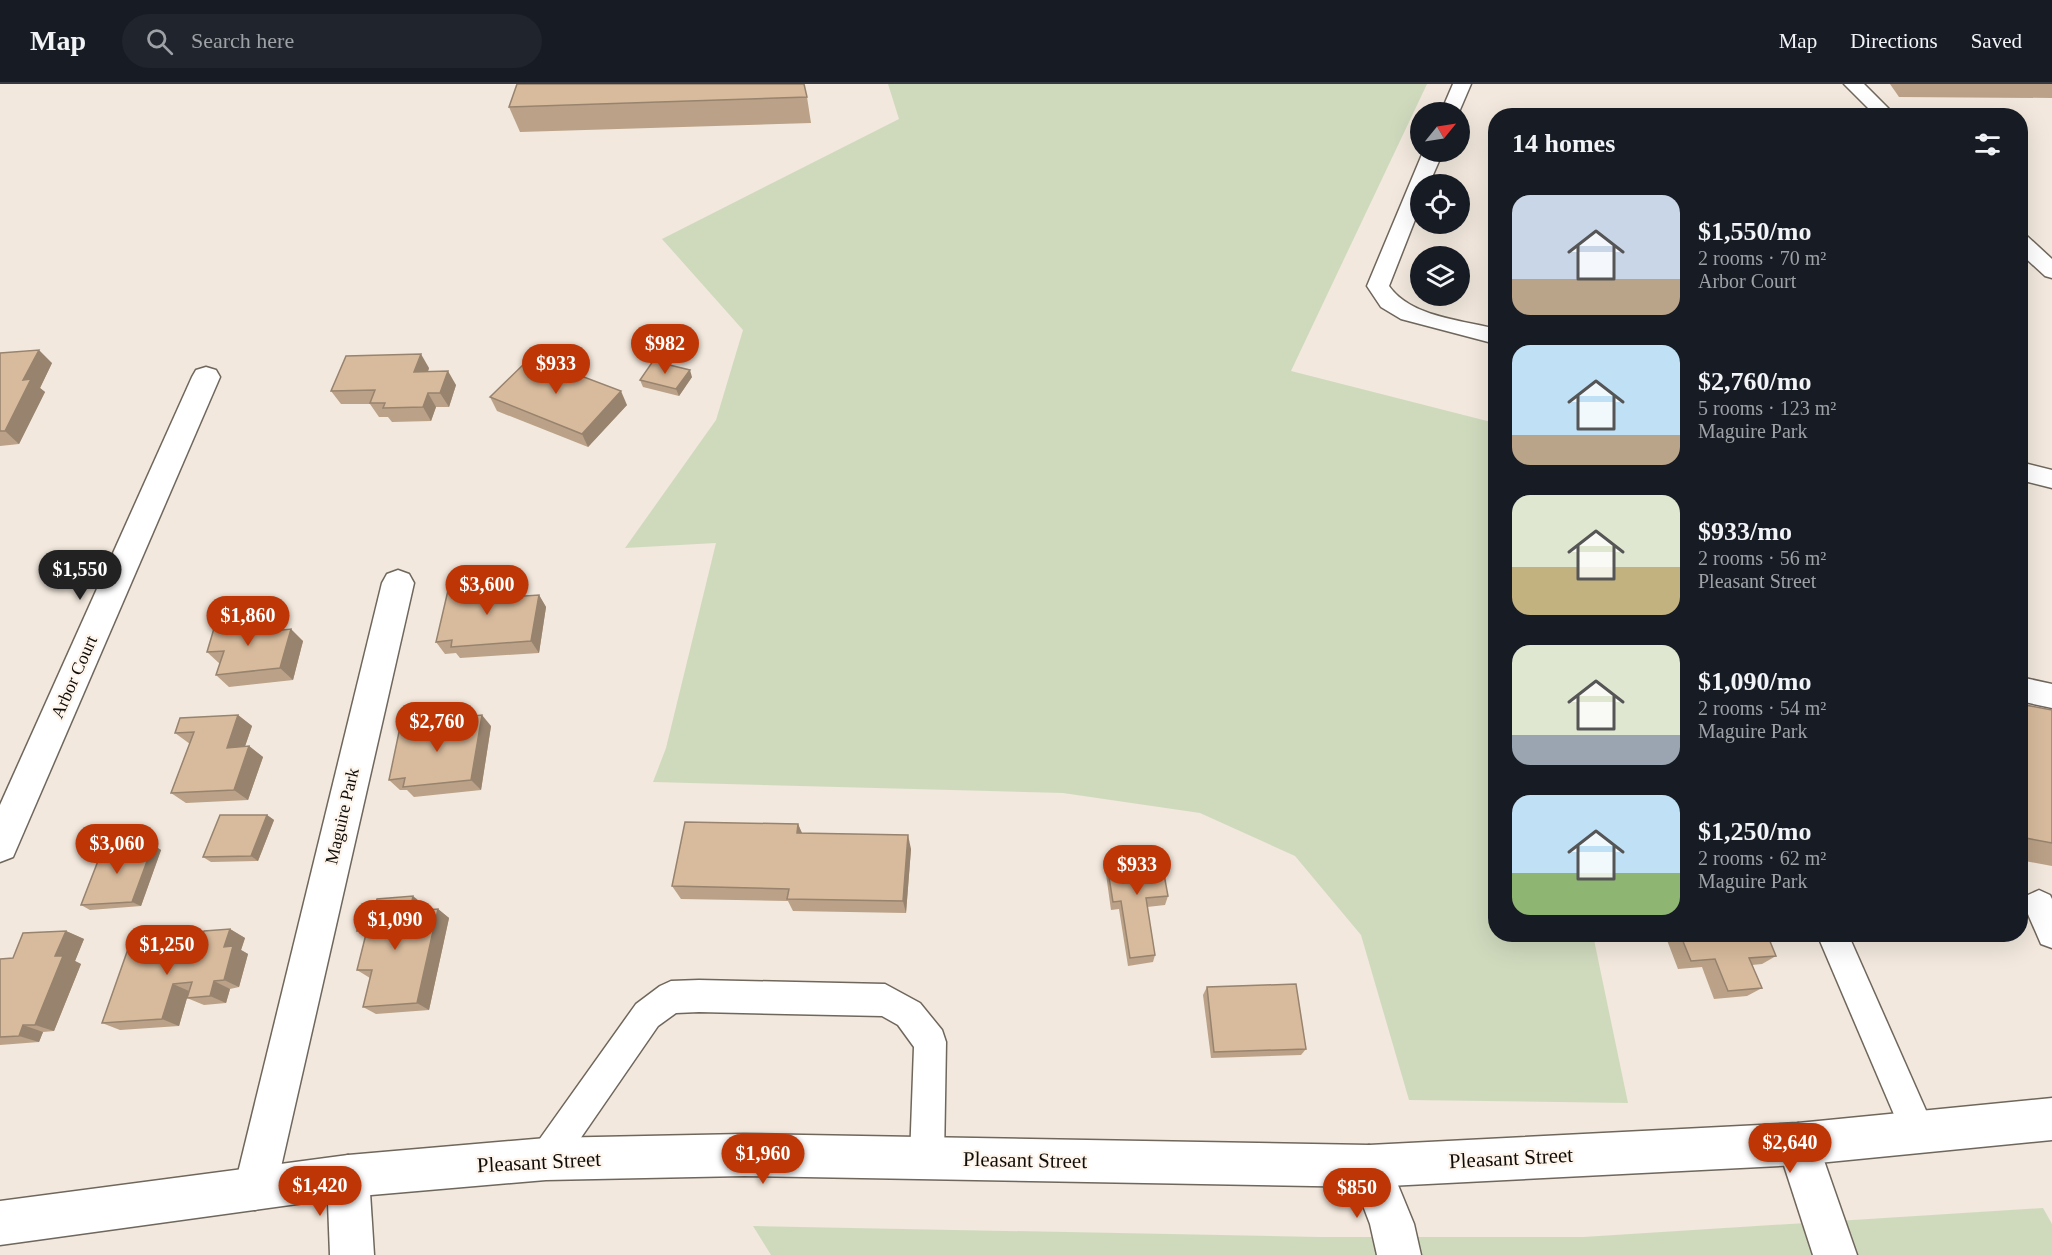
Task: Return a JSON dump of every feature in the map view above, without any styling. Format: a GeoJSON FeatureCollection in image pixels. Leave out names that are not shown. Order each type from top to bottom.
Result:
{"type":"FeatureCollection","features":[{"type":"Feature","properties":{"kind":"street","name":"Arbor Court"},"geometry":{"type":"LineString","coordinates":[[0,845],[206,377]]}},
{"type":"Feature","properties":{"kind":"street","name":"Maguire Park"},"geometry":{"type":"LineString","coordinates":[[255,1189],[398,583]]}},
{"type":"Feature","properties":{"kind":"street","name":"Pleasant Street"},"geometry":{"type":"LineString","coordinates":[[0,1223],[348,1176],[546,1159],[744,1155],[1369,1166],[1798,1144],[2052,1119]]}},
{"type":"Feature","properties":{"kind":"street"},"geometry":{"type":"LineString","coordinates":[[1798,1144],[1835,1255]]}},
{"type":"Feature","properties":{"kind":"street"},"geometry":{"type":"LineString","coordinates":[[1369,1166],[1392,1224],[1399,1255]]}},
{"type":"Feature","properties":{"kind":"street"},"geometry":{"type":"LineString","coordinates":[[348,1176],[352,1255]]}},
{"type":"Feature","properties":{"kind":"lane"},"geometry":{"type":"LineString","coordinates":[[1454,102],[1462,84]]}},
{"type":"Feature","properties":{"kind":"lane"},"geometry":{"type":"LineString","coordinates":[[1853,84],[1878,108]]}},
{"type":"Feature","properties":{"kind":"lane"},"geometry":{"type":"LineString","coordinates":[[1429,162],[1378,286],[1389,303],[1409,314],[1488,335]]}},
{"type":"Feature","properties":{"kind":"lane"},"geometry":{"type":"LineString","coordinates":[[2028,248],[2052,271]]}},
{"type":"Feature","properties":{"kind":"lane"},"geometry":{"type":"LineString","coordinates":[[2028,473],[2052,479]]}},
{"type":"Feature","properties":{"kind":"lane"},"geometry":{"type":"LineString","coordinates":[[2028,690],[2052,696]]}},
{"type":"Feature","properties":{"kind":"lane"},"geometry":{"type":"LineString","coordinates":[[2039,905],[2052,933]]}},
{"type":"Feature","properties":{"kind":"lane"},"geometry":{"type":"LineString","coordinates":[[1835,942],[1919,1133]]}},
{"type":"Feature","properties":{"kind":"lane"},"geometry":{"type":"LineString","coordinates":[[546,1159],[647,1015],[671,997],[690,996],[885,1000],[909,1014],[930,1042],[927,1158]]}},
{"type":"Feature","properties":{"kind":"green space"},"geometry":{"type":"Polygon","coordinates":[[[888,84],[1427,84],[1418,102],[1410,102],[1410,120],[1291,371],[1488,421],[1488,942],[1594,942],[1628,1103],[1409,1100],[1361,935],[1295,856],[1200,813],[1063,793],[653,782],[666,748],[716,543],[625,548],[716,420],[743,330],[662,239],[899,119],[888,84]]]}},
{"type":"Feature","properties":{"kind":"green space"},"geometry":{"type":"Polygon","coordinates":[[[2043,1208],[2052,1224],[2052,1255],[771,1255],[753,1226],[1319,1237],[1583,1237],[2043,1208]]]}},
{"type":"Feature","properties":{"kind":"building"},"geometry":{"type":"Polygon","coordinates":[[[517,84],[804,84],[807,97],[509,107],[517,84]]]}},
{"type":"Feature","properties":{"kind":"building"},"geometry":{"type":"Polygon","coordinates":[[[39,350],[23,380],[31,379],[5,431],[0,431],[0,353],[39,350]]]}},
{"type":"Feature","properties":{"kind":"building"},"geometry":{"type":"Polygon","coordinates":[[[421,354],[414,372],[448,371],[440,393],[428,393],[423,407],[383,408],[385,403],[370,403],[375,390],[331,391],[346,356],[421,354]]]}},
{"type":"Feature","properties":{"kind":"building"},"geometry":{"type":"Polygon","coordinates":[[[531,357],[621,391],[582,434],[490,397],[531,357]]]}},
{"type":"Feature","properties":{"kind":"building"},"geometry":{"type":"Polygon","coordinates":[[[653,361],[690,370],[676,389],[640,380],[653,361]]]}},
{"type":"Feature","properties":{"kind":"building"},"geometry":{"type":"Polygon","coordinates":[[[513,582],[510,597],[539,595],[531,641],[451,647],[452,640],[436,642],[449,586],[513,582]]]}},
{"type":"Feature","properties":{"kind":"building"},"geometry":{"type":"Polygon","coordinates":[[[268,620],[265,632],[291,629],[280,668],[216,675],[224,651],[207,652],[215,625],[268,620]]]}},
{"type":"Feature","properties":{"kind":"building"},"geometry":{"type":"Polygon","coordinates":[[[2028,706],[2052,710],[2052,843],[2028,838],[2028,706]]]}},
{"type":"Feature","properties":{"kind":"building"},"geometry":{"type":"Polygon","coordinates":[[[238,715],[227,748],[249,746],[234,790],[171,793],[194,732],[175,733],[180,718],[238,715]]]}},
{"type":"Feature","properties":{"kind":"building"},"geometry":{"type":"Polygon","coordinates":[[[482,715],[471,780],[403,787],[405,778],[389,780],[399,732],[442,728],[443,719],[482,715]]]}},
{"type":"Feature","properties":{"kind":"building"},"geometry":{"type":"Polygon","coordinates":[[[220,815],[267,815],[251,856],[203,857],[220,815]]]}},
{"type":"Feature","properties":{"kind":"building"},"geometry":{"type":"Polygon","coordinates":[[[685,822],[798,824],[797,833],[908,835],[903,901],[787,899],[789,889],[672,886],[685,822]]]}},
{"type":"Feature","properties":{"kind":"building"},"geometry":{"type":"Polygon","coordinates":[[[153,845],[132,902],[81,905],[103,848],[153,845]]]}},
{"type":"Feature","properties":{"kind":"building"},"geometry":{"type":"Polygon","coordinates":[[[1160,852],[1168,896],[1146,898],[1155,955],[1130,958],[1121,901],[1113,902],[1106,858],[1160,852]]]}},
{"type":"Feature","properties":{"kind":"building"},"geometry":{"type":"Polygon","coordinates":[[[413,896],[410,911],[438,909],[417,1003],[363,1007],[372,970],[357,970],[367,930],[357,931],[362,912],[373,911],[377,899],[413,896]]]}},
{"type":"Feature","properties":{"kind":"building"},"geometry":{"type":"Polygon","coordinates":[[[230,929],[224,947],[233,946],[224,980],[214,981],[210,996],[187,998],[192,982],[173,984],[162,1019],[102,1023],[128,949],[200,943],[204,931],[230,929]]]}},
{"type":"Feature","properties":{"kind":"building"},"geometry":{"type":"Polygon","coordinates":[[[66,931],[55,956],[63,956],[35,1025],[23,1025],[19,1036],[0,1037],[0,959],[13,958],[23,933],[66,931]]]}},
{"type":"Feature","properties":{"kind":"building"},"geometry":{"type":"Polygon","coordinates":[[[1683,942],[1770,942],[1776,956],[1749,958],[1762,988],[1728,991],[1715,959],[1691,961],[1683,942]]]}},
{"type":"Feature","properties":{"kind":"building"},"geometry":{"type":"Polygon","coordinates":[[[1296,984],[1306,1049],[1214,1052],[1207,987],[1296,984]]]}}]}
